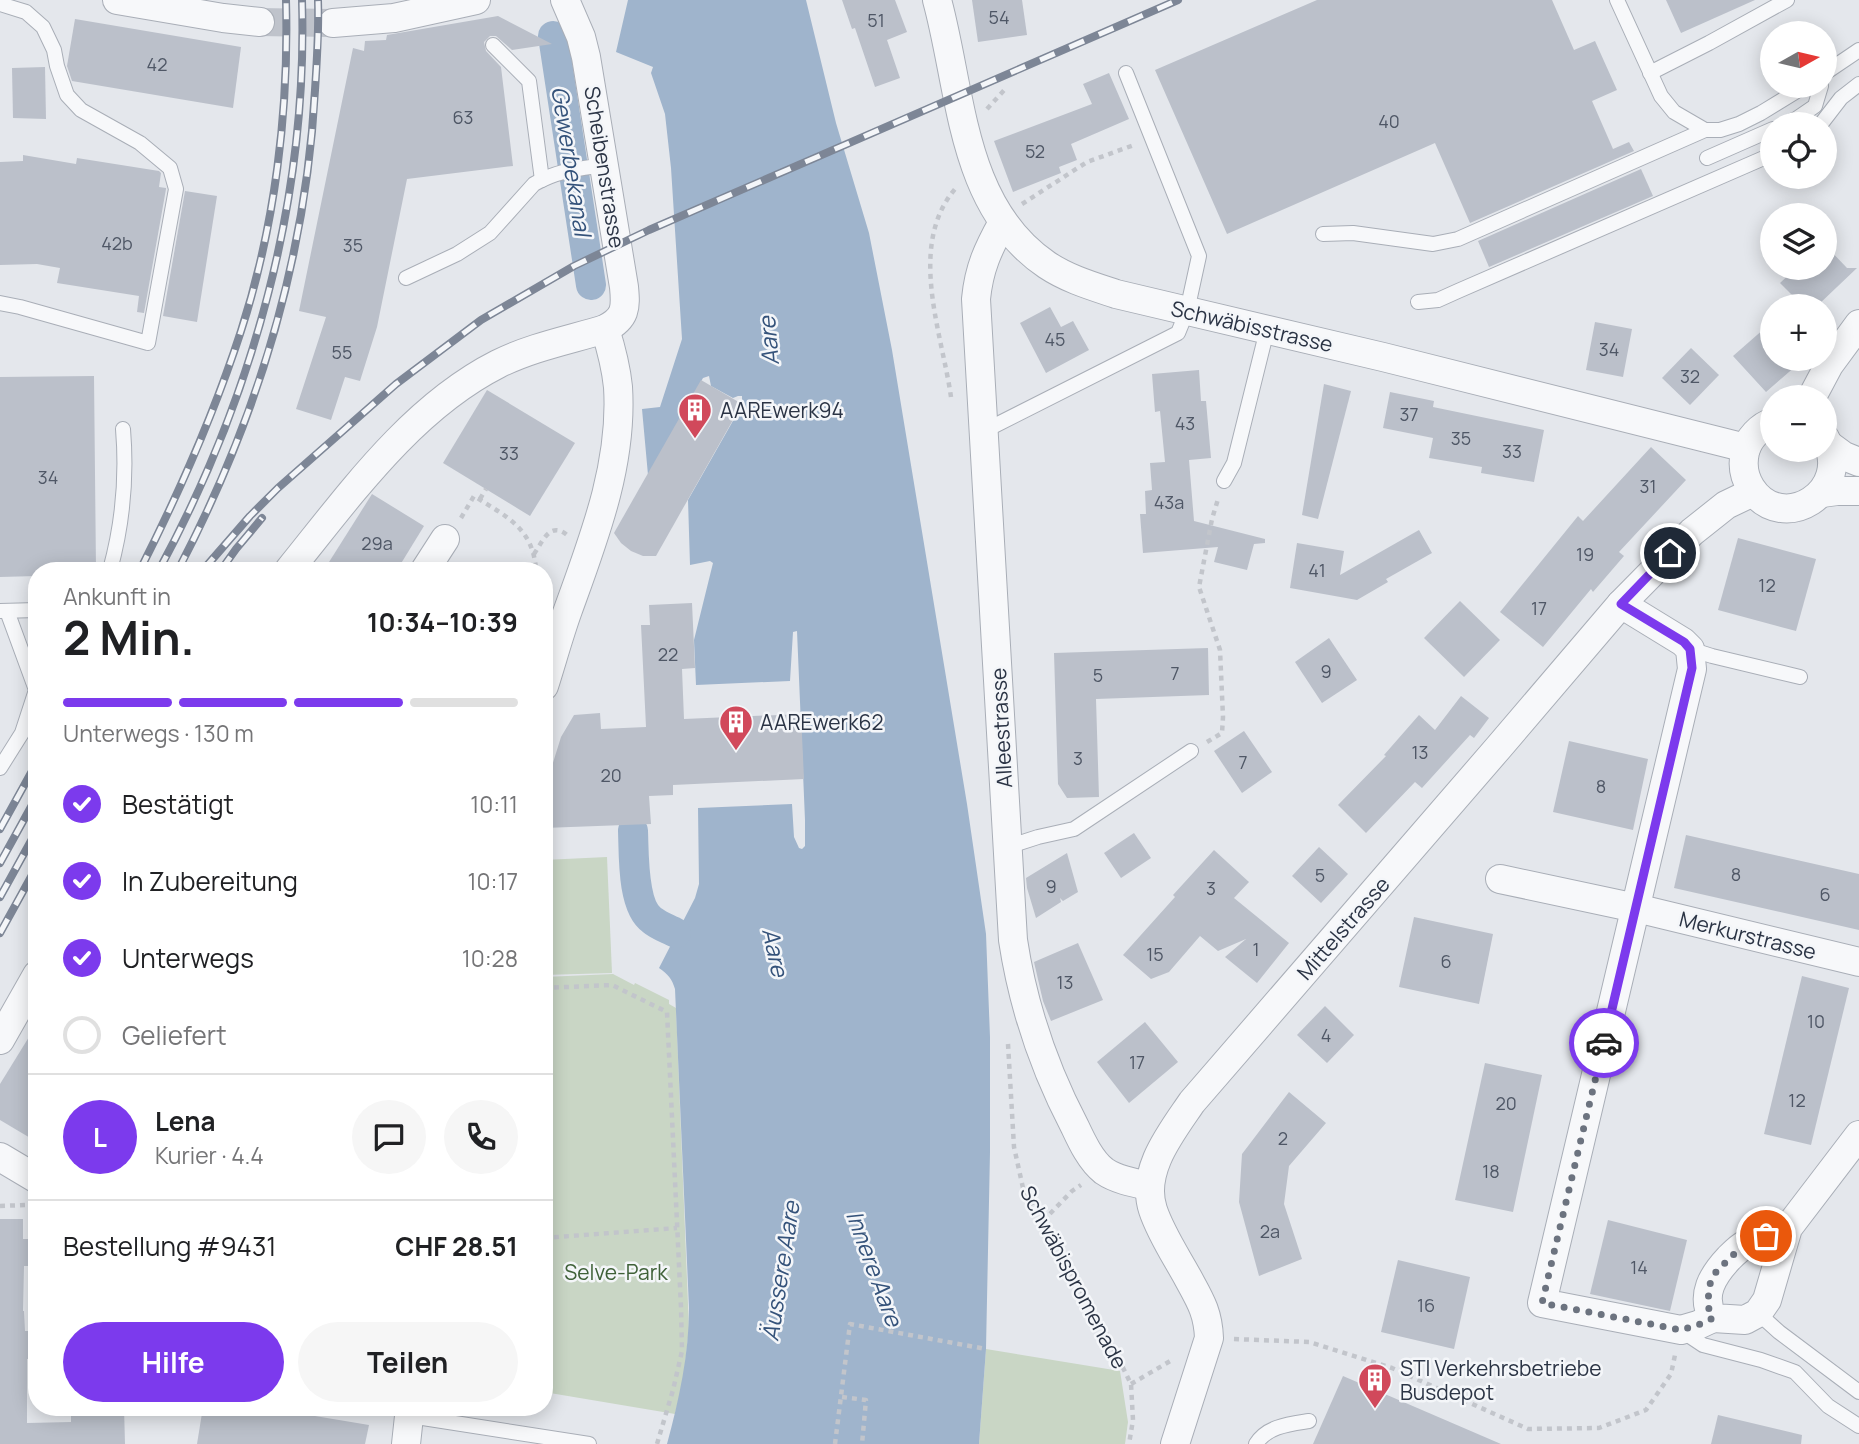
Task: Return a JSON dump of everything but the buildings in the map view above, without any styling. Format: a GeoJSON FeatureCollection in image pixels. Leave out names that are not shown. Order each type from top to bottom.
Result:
{"type":"FeatureCollection","features":[{"type":"Feature","properties":{"kind":"street"},"geometry":{"type":"LineString","coordinates":[[117,0],[260,22]]}},
{"type":"Feature","properties":{"kind":"street"},"geometry":{"type":"LineString","coordinates":[[333,23],[394,18],[472,0]]}},
{"type":"Feature","properties":{"kind":"street","name":"Scheibenstrasse"},"geometry":{"type":"LineString","coordinates":[[565,0],[577,26],[586,57],[594,167],[625,302],[622,316],[605,329]]}},
{"type":"Feature","properties":{"kind":"street","name":"Schwäbisstrasse"},"geometry":{"type":"LineString","coordinates":[[937,0],[975,165],[1003,222],[1030,251],[1065,275],[1116,294],[1746,447]]}},
{"type":"Feature","properties":{"kind":"street","name":"Alleestrasse"},"geometry":{"type":"LineString","coordinates":[[1003,222],[983,261],[976,299],[1013,940],[1019,981],[1057,1094],[1085,1147],[1104,1171]]}},
{"type":"Feature","properties":{"kind":"street"},"geometry":{"type":"LineString","coordinates":[[1818,385],[1829,365],[1859,324]]}},
{"type":"Feature","properties":{"kind":"street"},"geometry":{"type":"LineString","coordinates":[[296,562],[365,477],[450,395],[475,377],[517,356],[605,329],[615,365],[618,398],[610,479],[598,525],[553,658]]}},
{"type":"Feature","properties":{"kind":"street"},"geometry":{"type":"LineString","coordinates":[[1760,429],[1746,447],[1744,470],[1747,482],[1763,501],[1787,508],[1812,502],[1829,482],[1833,462]]}},
{"type":"Feature","properties":{"kind":"street"},"geometry":{"type":"LineString","coordinates":[[1837,450],[1859,462]]}},
{"type":"Feature","properties":{"kind":"street"},"geometry":{"type":"LineString","coordinates":[[1822,493],[1859,491]]}},
{"type":"Feature","properties":{"kind":"street","name":"Mittelstrasse"},"geometry":{"type":"LineString","coordinates":[[1150,1186],[1156,1162],[1165,1143],[1192,1102],[1621,604],[1692,532],[1726,505],[1754,492]]}},
{"type":"Feature","properties":{"kind":"street"},"geometry":{"type":"LineString","coordinates":[[430,562],[445,539]]}},
{"type":"Feature","properties":{"kind":"street"},"geometry":{"type":"LineString","coordinates":[[1621,604],[1684,642],[1690,649],[1692,668],[1542,1303],[1681,1330],[1713,1318],[1745,1320],[1758,1313],[1767,1300],[1788,1228],[1859,1135]]}},
{"type":"Feature","properties":{"kind":"street","name":"Merkurstrasse"},"geometry":{"type":"LineString","coordinates":[[1500,879],[1636,908],[1859,962]]}},
{"type":"Feature","properties":{"kind":"street"},"geometry":{"type":"LineString","coordinates":[[0,1040],[28,991]]}},
{"type":"Feature","properties":{"kind":"street"},"geometry":{"type":"LineString","coordinates":[[0,1157],[28,1173]]}},
{"type":"Feature","properties":{"kind":"street"},"geometry":{"type":"LineString","coordinates":[[1104,1171],[1150,1186],[1153,1208],[1159,1223],[1203,1306],[1208,1321],[1209,1338],[1175,1444]]}},
{"type":"Feature","properties":{"kind":"street"},"geometry":{"type":"LineString","coordinates":[[1713,1318],[1708,1300],[1710,1284],[1716,1272],[1744,1244],[1788,1228]]}},
{"type":"Feature","properties":{"kind":"lane"},"geometry":{"type":"LineString","coordinates":[[1617,0],[1661,96],[1674,112],[1705,130]]}},
{"type":"Feature","properties":{"kind":"lane"},"geometry":{"type":"LineString","coordinates":[[1650,73],[1787,0]]}},
{"type":"Feature","properties":{"kind":"lane"},"geometry":{"type":"LineString","coordinates":[[0,4],[26,12],[43,27],[54,50],[67,95],[81,110],[140,143],[170,168],[176,189],[148,343],[0,303]]}},
{"type":"Feature","properties":{"kind":"lane"},"geometry":{"type":"LineString","coordinates":[[493,45],[529,81],[542,180]]}},
{"type":"Feature","properties":{"kind":"lane"},"geometry":{"type":"LineString","coordinates":[[1838,64],[1859,50]]}},
{"type":"Feature","properties":{"kind":"lane"},"geometry":{"type":"LineString","coordinates":[[984,431],[1178,333],[1187,311],[1199,256],[1126,73]]}},
{"type":"Feature","properties":{"kind":"lane"},"geometry":{"type":"LineString","coordinates":[[1830,112],[1841,98],[1859,84]]}},
{"type":"Feature","properties":{"kind":"lane"},"geometry":{"type":"LineString","coordinates":[[1323,234],[1353,233],[1433,244],[1458,239],[1705,130],[1720,130],[1738,124],[1785,98]]}},
{"type":"Feature","properties":{"kind":"lane"},"geometry":{"type":"LineString","coordinates":[[1806,112],[1815,106],[1817,98]]}},
{"type":"Feature","properties":{"kind":"lane"},"geometry":{"type":"LineString","coordinates":[[1707,158],[1760,136]]}},
{"type":"Feature","properties":{"kind":"lane"},"geometry":{"type":"LineString","coordinates":[[1418,302],[1438,300],[1760,160]]}},
{"type":"Feature","properties":{"kind":"lane"},"geometry":{"type":"LineString","coordinates":[[406,278],[457,254],[491,233],[534,184],[560,172],[594,167]]}},
{"type":"Feature","properties":{"kind":"lane"},"geometry":{"type":"LineString","coordinates":[[1224,481],[1234,463],[1267,330]]}},
{"type":"Feature","properties":{"kind":"lane"},"geometry":{"type":"LineString","coordinates":[[112,562],[121,526],[124,496],[126,469],[123,429]]}},
{"type":"Feature","properties":{"kind":"lane"},"geometry":{"type":"LineString","coordinates":[[28,610],[3,611],[28,671]]}},
{"type":"Feature","properties":{"kind":"lane"},"geometry":{"type":"LineString","coordinates":[[1690,649],[1800,677]]}},
{"type":"Feature","properties":{"kind":"lane"},"geometry":{"type":"LineString","coordinates":[[0,768],[22,733],[28,715]]}},
{"type":"Feature","properties":{"kind":"lane"},"geometry":{"type":"LineString","coordinates":[[1007,848],[1074,829],[1191,751]]}},
{"type":"Feature","properties":{"kind":"lane"},"geometry":{"type":"LineString","coordinates":[[1758,1313],[1859,1392]]}},
{"type":"Feature","properties":{"kind":"lane"},"geometry":{"type":"LineString","coordinates":[[1681,1330],[1703,1345],[1795,1372],[1828,1406],[1859,1426]]}},
{"type":"Feature","properties":{"kind":"lane"},"geometry":{"type":"LineString","coordinates":[[1256,1444],[1261,1436],[1284,1425],[1309,1421]]}},
{"type":"Feature","properties":{"kind":"lane"},"geometry":{"type":"LineString","coordinates":[[409,1422],[589,1444]]}},
{"type":"Feature","properties":{"kind":"path"},"geometry":{"type":"LineString","coordinates":[[1003,222],[1019,206],[1087,162],[1152,139]]}},
{"type":"Feature","properties":{"kind":"path"},"geometry":{"type":"LineString","coordinates":[[1191,751],[1222,733],[1220,650],[1199,587],[1212,519],[1224,481]]}},
{"type":"Feature","properties":{"kind":"path"},"geometry":{"type":"LineString","coordinates":[[480,499],[486,489]]}},
{"type":"Feature","properties":{"kind":"path"},"geometry":{"type":"LineString","coordinates":[[445,539],[474,496],[505,515],[521,530],[532,546],[535,562]]}},
{"type":"Feature","properties":{"kind":"path"},"geometry":{"type":"LineString","coordinates":[[553,988],[612,985],[667,1012],[682,1352],[657,1444]]}},
{"type":"Feature","properties":{"kind":"path","name":"Schwäbispromenade"},"geometry":{"type":"LineString","coordinates":[[1007,1037],[1014,1147],[1023,1188],[1106,1333],[1131,1384],[1133,1420],[1129,1444]]}},
{"type":"Feature","properties":{"kind":"path"},"geometry":{"type":"LineString","coordinates":[[1043,1221],[1072,1191],[1104,1171]]}},
{"type":"Feature","properties":{"kind":"path"},"geometry":{"type":"LineString","coordinates":[[0,1206],[28,1204]]}},
{"type":"Feature","properties":{"kind":"path"},"geometry":{"type":"LineString","coordinates":[[553,1237],[677,1228]]}},
{"type":"Feature","properties":{"kind":"path"},"geometry":{"type":"LineString","coordinates":[[835,1444],[850,1324],[986,1349]]}},
{"type":"Feature","properties":{"kind":"path"},"geometry":{"type":"LineString","coordinates":[[1209,1338],[1309,1342],[1392,1368],[1528,1429],[1599,1428],[1646,1410],[1671,1374],[1681,1330]]}},
{"type":"Feature","properties":{"kind":"path"},"geometry":{"type":"LineString","coordinates":[[842,1397],[866,1400],[862,1444]]}},
{"type":"Feature","properties":{"kind":"green space"},"geometry":{"type":"Polygon","coordinates":[[[607,857],[612,973],[553,975],[553,860],[607,857]]]}},
{"type":"Feature","properties":{"kind":"green space","name":"Selve-Park"},"geometry":{"type":"Polygon","coordinates":[[[613,974],[669,1000],[669,1004],[676,1008],[689,1329],[683,1382],[675,1414],[553,1394],[553,977],[613,974]]]}},
{"type":"Feature","properties":{"kind":"green space"},"geometry":{"type":"Polygon","coordinates":[[[986,1349],[1120,1371],[1128,1422],[1125,1444],[979,1444],[986,1349]]]}},
{"type":"Feature","properties":{"kind":"water"},"geometry":{"type":"Polygon","coordinates":[[[628,0],[806,0],[836,123],[869,233],[892,350],[986,934],[990,1037],[990,1152],[986,1349],[979,1444],[667,1444],[682,1377],[689,1308],[675,989],[669,977],[659,968],[695,898],[699,884],[698,808],[792,804],[794,837],[802,849],[805,846],[805,820],[797,631],[793,632],[790,681],[696,685],[694,640],[713,563],[710,561],[690,565],[688,500],[742,405],[742,396],[733,398],[711,386],[709,376],[703,378],[648,475],[642,409],[660,407],[682,339],[665,114],[651,73],[653,67],[616,52],[628,0]]]}},
{"type":"Feature","properties":{"kind":"waterway","name":"Gewerbekanal"},"geometry":{"type":"LineString","coordinates":[[553,36],[591,285]]}},
{"type":"Feature","properties":{"kind":"waterway"},"geometry":{"type":"LineString","coordinates":[[633,831],[635,879],[645,913],[661,926],[676,933]]}},
{"type":"Feature","properties":{"kind":"tunnel"},"geometry":{"type":"LineString","coordinates":[[260,22],[333,23]]}},
{"type":"Feature","properties":{"kind":"railway"},"geometry":{"type":"LineString","coordinates":[[144,562],[207,423],[231,362],[253,291],[271,209],[282,125],[286,0]]}},
{"type":"Feature","properties":{"kind":"railway"},"geometry":{"type":"LineString","coordinates":[[163,562],[222,436],[247,366],[268,294],[284,222],[295,149],[301,74],[302,0]]}},
{"type":"Feature","properties":{"kind":"railway"},"geometry":{"type":"LineString","coordinates":[[182,562],[231,456],[253,397],[288,277],[310,153],[318,0]]}},
{"type":"Feature","properties":{"kind":"railway"},"geometry":{"type":"LineString","coordinates":[[210,562],[278,488],[396,384],[481,320],[574,266],[649,230],[1178,0]]}},
{"type":"Feature","properties":{"kind":"railway"},"geometry":{"type":"LineString","coordinates":[[227,562],[262,518]]}},
{"type":"Feature","properties":{"kind":"railway"},"geometry":{"type":"LineString","coordinates":[[0,829],[28,778]]}},
{"type":"Feature","properties":{"kind":"railway"},"geometry":{"type":"LineString","coordinates":[[0,863],[28,812]]}},
{"type":"Feature","properties":{"kind":"railway"},"geometry":{"type":"LineString","coordinates":[[0,897],[28,846]]}},
{"type":"Feature","properties":{"kind":"railway"},"geometry":{"type":"LineString","coordinates":[[0,933],[28,882]]}},
{"type":"Feature","properties":{"kind":"way so far"},"geometry":{"type":"LineString","coordinates":[[1604,1043],[1542,1303],[1681,1330],[1698,1325],[1713,1318],[1708,1300],[1710,1284],[1716,1272],[1744,1244],[1766,1236]]}},
{"type":"Feature","properties":{"kind":"place","name":"AAREwerk94"},"geometry":{"type":"Point","coordinates":[695,440]}},
{"type":"Feature","properties":{"kind":"place","name":"AAREwerk62"},"geometry":{"type":"Point","coordinates":[736,752]}},
{"type":"Feature","properties":{"kind":"place","name":"STI Verkehrsbetriebe Busdepot"},"geometry":{"type":"Point","coordinates":[1375,1410]}},
{"type":"Feature","properties":{"kind":"route"},"geometry":{"type":"LineString","coordinates":[[1604,1043],[1692,668],[1690,649],[1684,642],[1621,604],[1670,553]]}},
{"type":"Feature","properties":{"kind":"water label","name":"Aare"},"geometry":{"type":"Point","coordinates":[768,341]}},
{"type":"Feature","properties":{"kind":"water label","name":"Aare"},"geometry":{"type":"Point","coordinates":[776,952]}},
{"type":"Feature","properties":{"kind":"water label","name":"Innere Aare"},"geometry":{"type":"Point","coordinates":[875,1268]}},
{"type":"Feature","properties":{"kind":"water label","name":"Äussere Aare"},"geometry":{"type":"Point","coordinates":[780,1271]}}]}
